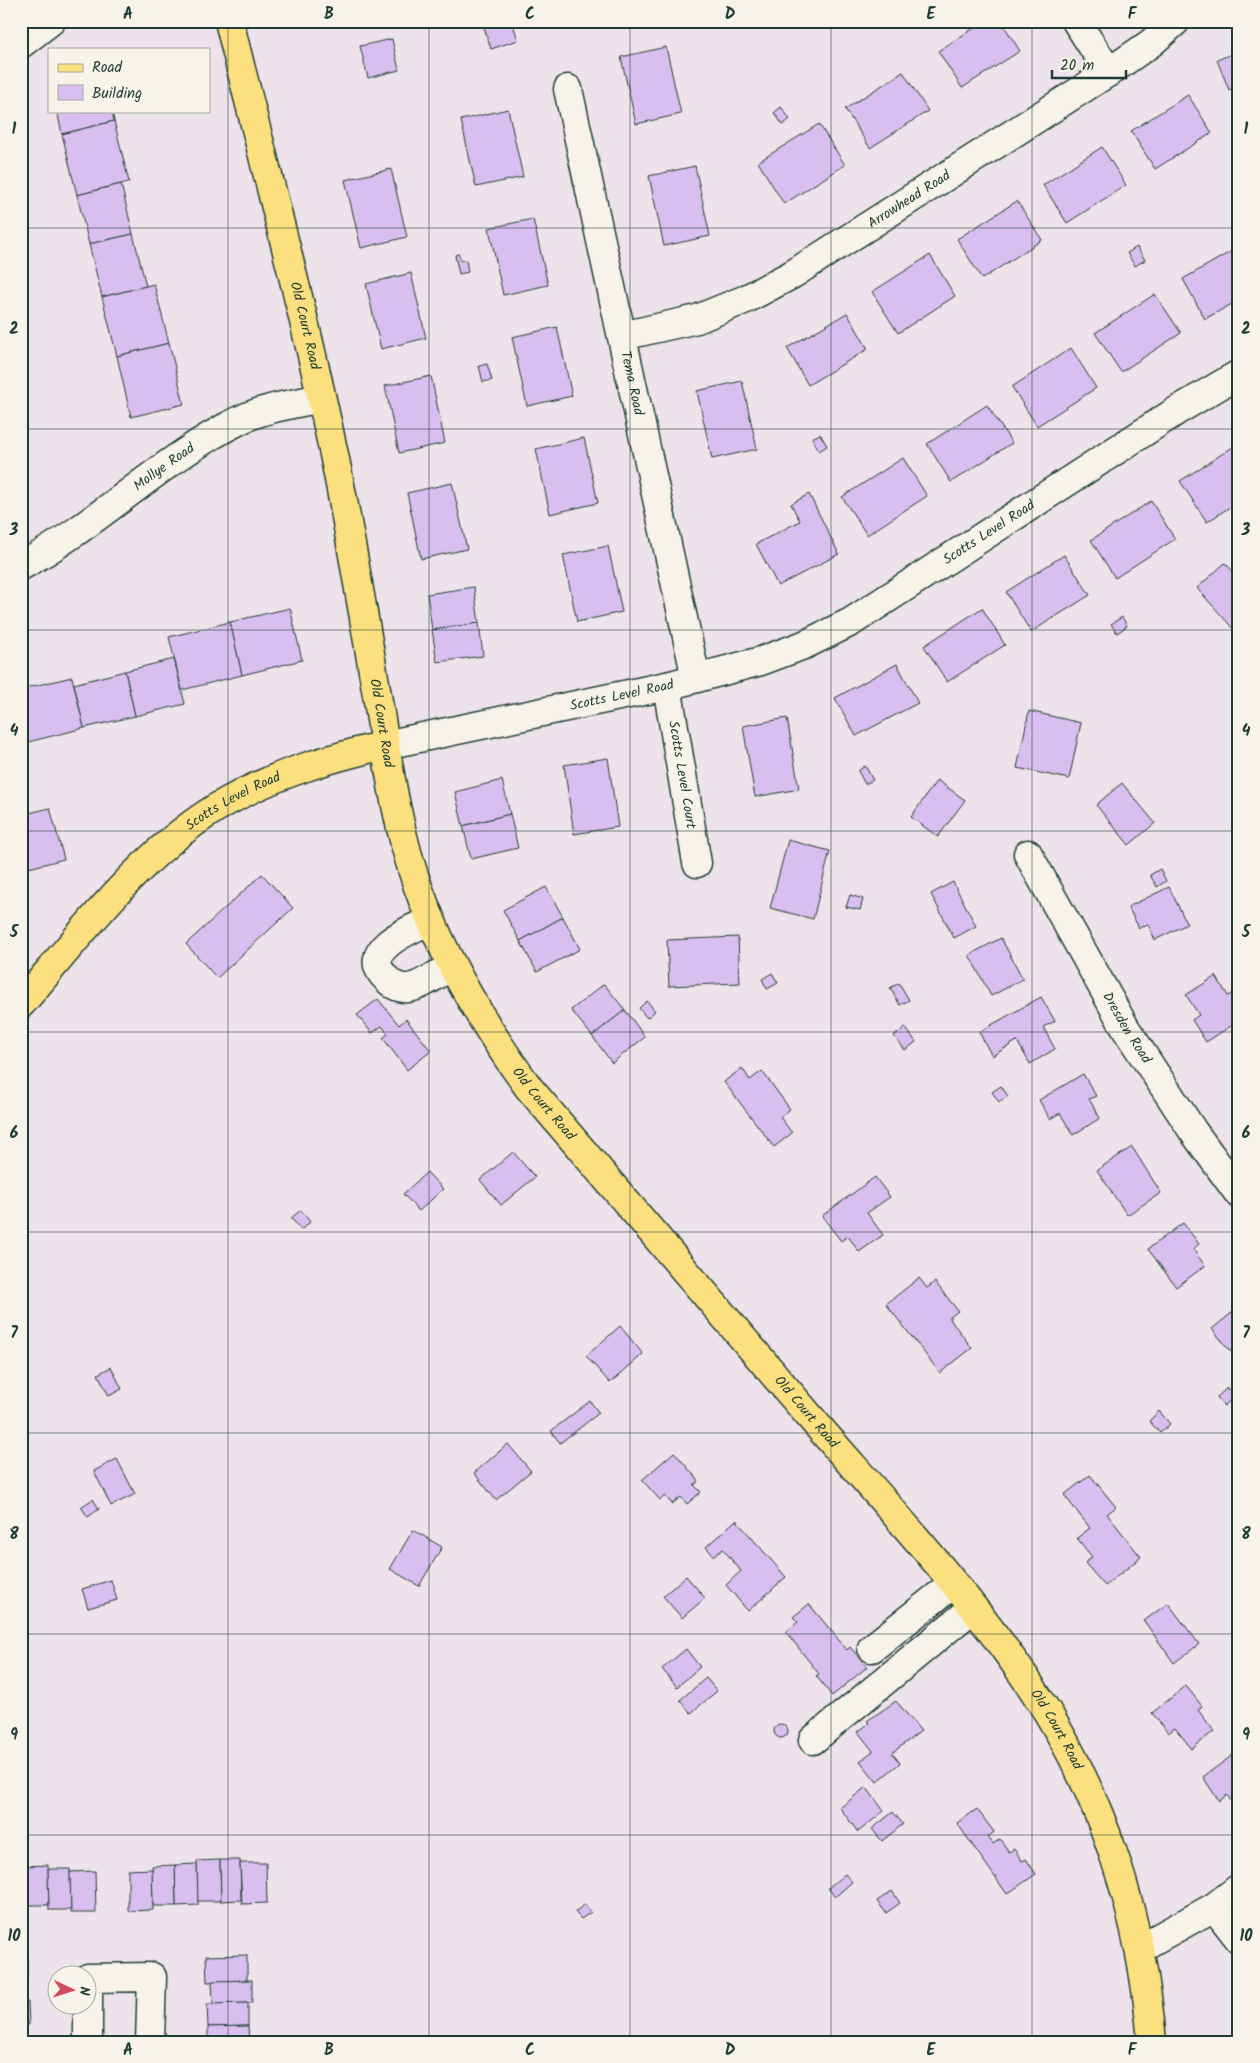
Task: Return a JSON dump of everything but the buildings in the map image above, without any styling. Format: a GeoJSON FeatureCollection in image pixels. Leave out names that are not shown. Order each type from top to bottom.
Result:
{"type":"FeatureCollection","features":[{"type":"Feature","properties":{"kind":"main road","name":"Old Court Road"},"geometry":{"type":"LineString","coordinates":[[229,21],[321,398],[348,530],[385,745],[405,843],[417,884],[452,966],[465,992],[496,1042],[528,1088],[953,1584],[1036,1693],[1070,1753],[1099,1816],[1111,1848],[1140,1948],[1152,2042]]}},
{"type":"Feature","properties":{"kind":"main road","name":"Scotts Level Road"},"geometry":{"type":"LineString","coordinates":[[21,1004],[123,887],[150,861],[200,819],[274,778],[332,758],[385,745]]}},
{"type":"Feature","properties":{"kind":"street"},"geometry":{"type":"LineString","coordinates":[[21,44],[51,21]]}},
{"type":"Feature","properties":{"kind":"street"},"geometry":{"type":"LineString","coordinates":[[1076,21],[1110,72]]}},
{"type":"Feature","properties":{"kind":"street","name":"Arrowhead Road"},"geometry":{"type":"LineString","coordinates":[[622,336],[697,319],[746,299],[793,274],[1110,72],[1151,43],[1176,21]]}},
{"type":"Feature","properties":{"kind":"street","name":"Tema Road"},"geometry":{"type":"LineString","coordinates":[[568,89],[696,678]]}},
{"type":"Feature","properties":{"kind":"street","name":"Scotts Level Road"},"geometry":{"type":"LineString","coordinates":[[385,745],[667,686],[762,661],[804,645],[851,622],[1178,410],[1239,374]]}},
{"type":"Feature","properties":{"kind":"street","name":"Mollye Road"},"geometry":{"type":"LineString","coordinates":[[21,566],[74,535],[196,444],[242,419],[281,406],[321,398]]}},
{"type":"Feature","properties":{"kind":"street","name":"Scotts Level Court"},"geometry":{"type":"LineString","coordinates":[[667,686],[697,863]]}},
{"type":"Feature","properties":{"kind":"street","name":"Dresden Road"},"geometry":{"type":"LineString","coordinates":[[1028,854],[1126,1028],[1192,1131],[1239,1194]]}},
{"type":"Feature","properties":{"kind":"street"},"geometry":{"type":"LineString","coordinates":[[431,920],[398,936],[385,945],[379,957],[378,966],[382,975],[399,988],[409,988],[452,966]]}},
{"type":"Feature","properties":{"kind":"street"},"geometry":{"type":"LineString","coordinates":[[872,1648],[953,1584]]}},
{"type":"Feature","properties":{"kind":"street"},"geometry":{"type":"LineString","coordinates":[[812,1740],[973,1608]]}},
{"type":"Feature","properties":{"kind":"street"},"geometry":{"type":"LineString","coordinates":[[1140,1948],[1214,1907],[1239,1888]]}},
{"type":"Feature","properties":{"kind":"street"},"geometry":{"type":"LineString","coordinates":[[1214,1907],[1239,1939]]}},
{"type":"Feature","properties":{"kind":"street"},"geometry":{"type":"LineString","coordinates":[[88,2042],[88,1978],[152,1978],[150,2042]]}}]}
